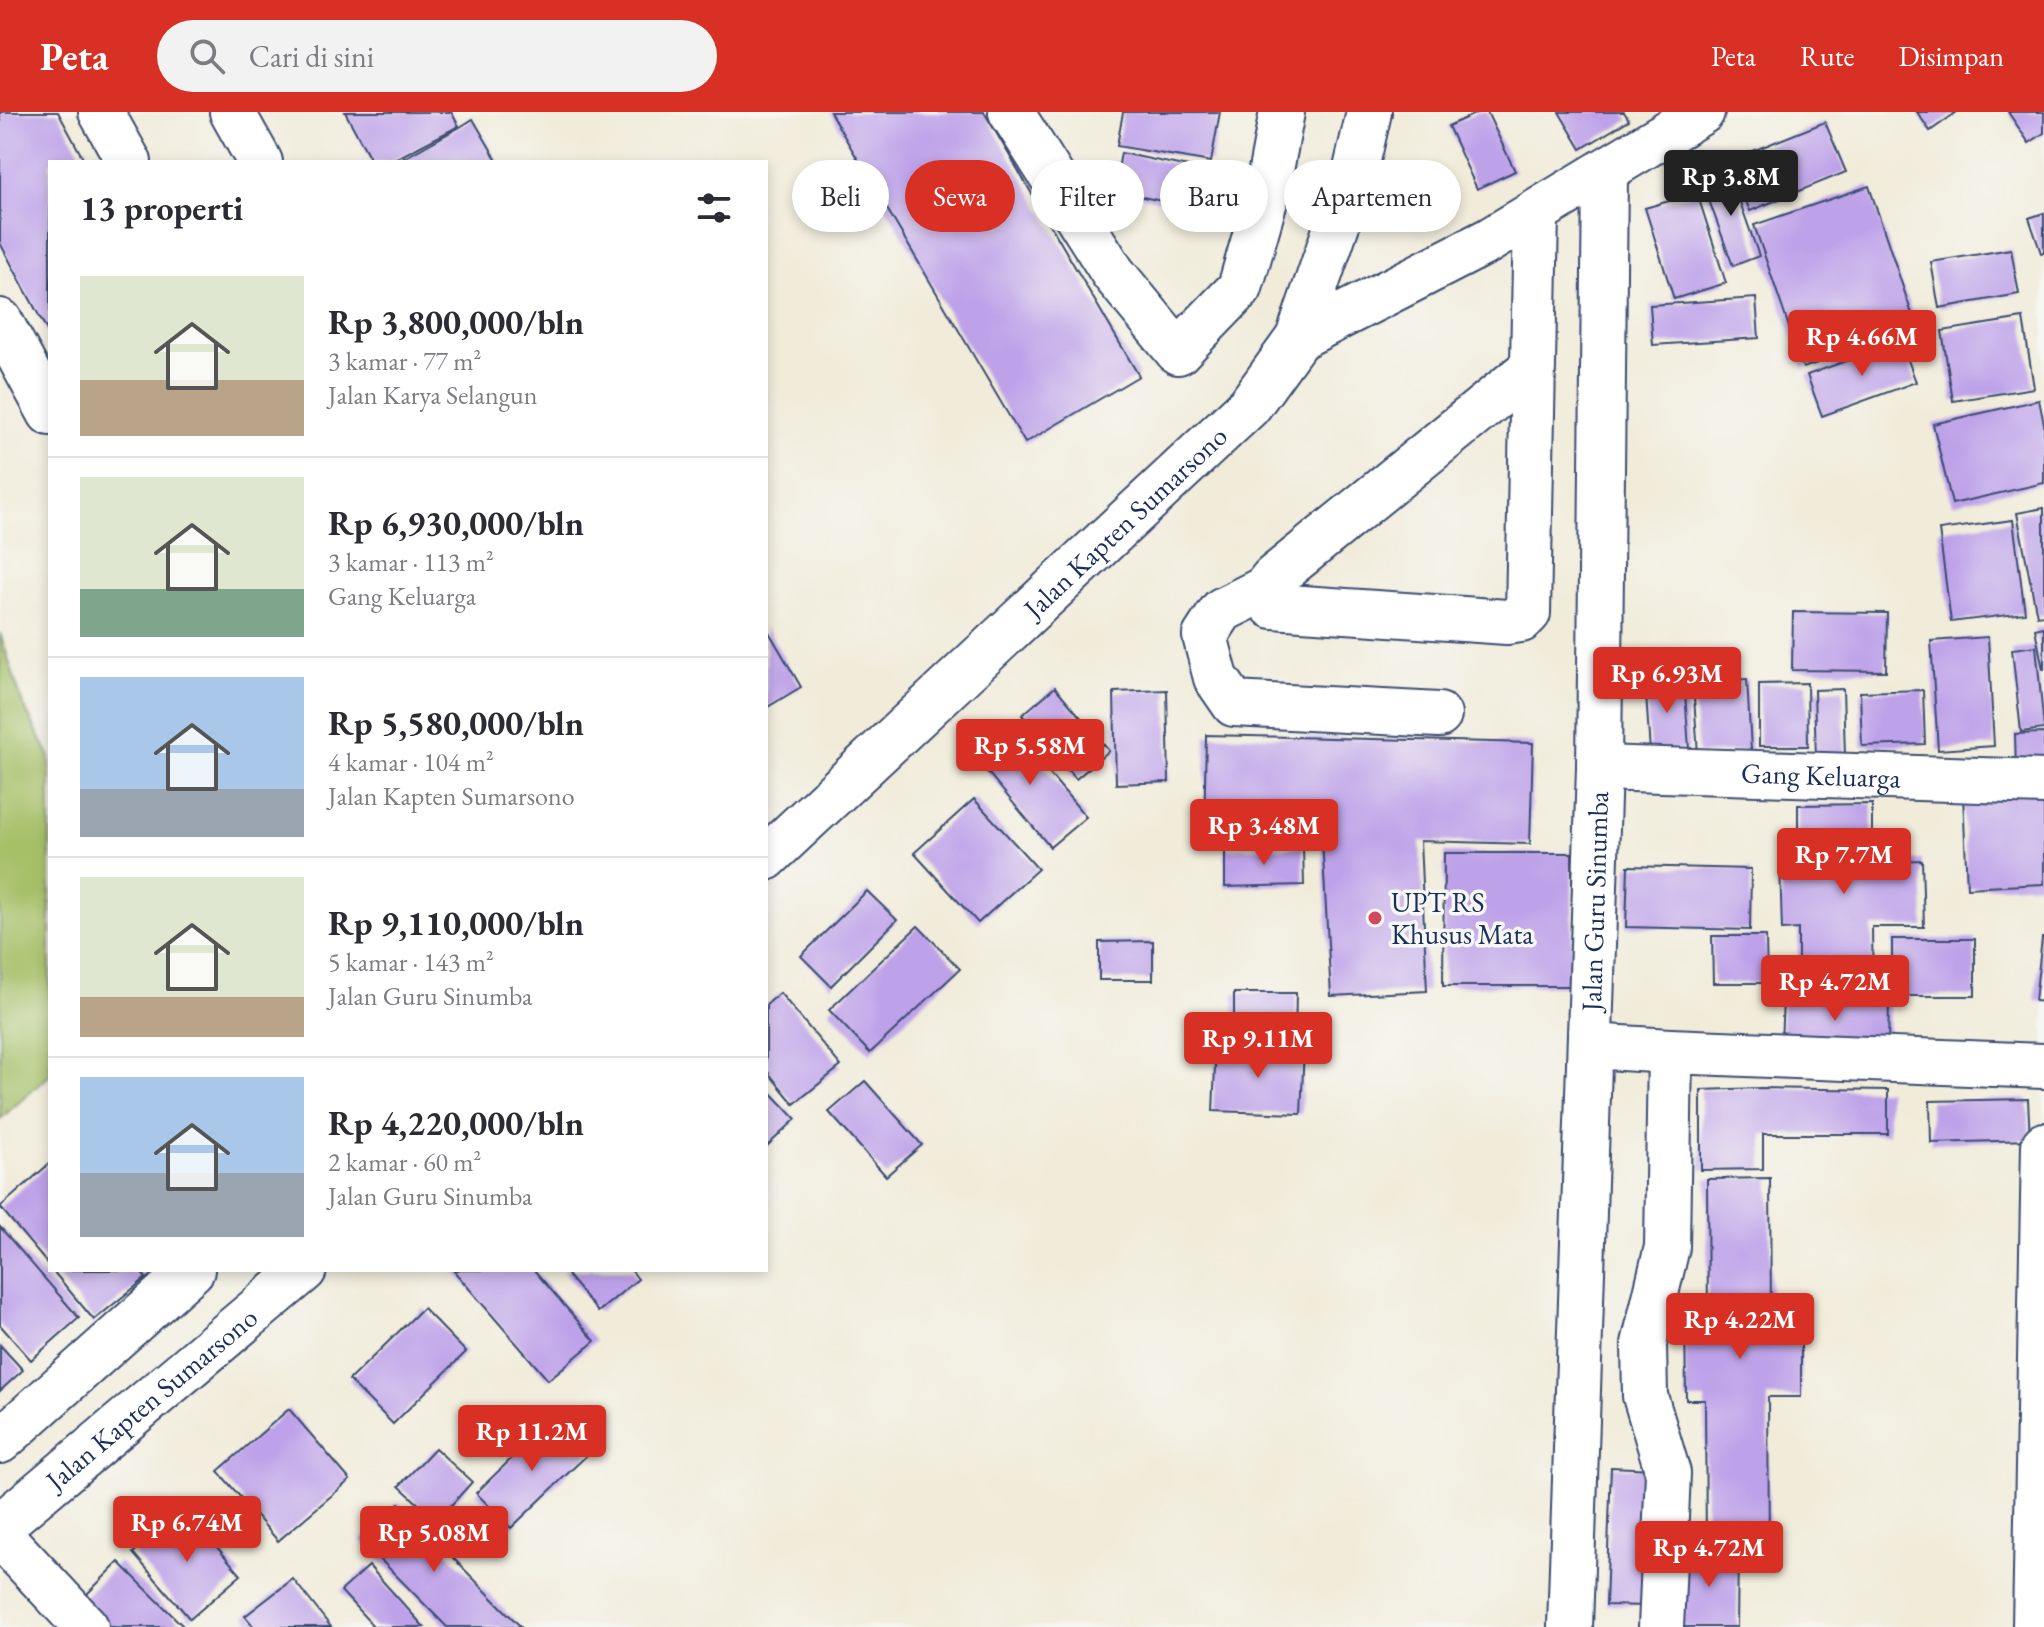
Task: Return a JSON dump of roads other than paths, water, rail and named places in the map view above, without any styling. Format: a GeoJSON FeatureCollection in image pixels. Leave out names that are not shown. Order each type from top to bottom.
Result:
{"type":"FeatureCollection","features":[{"type":"Feature","properties":{"kind":"main road"},"geometry":{"type":"LineString","coordinates":[[101,112],[128,160]]}},
{"type":"Feature","properties":{"kind":"main road"},"geometry":{"type":"LineString","coordinates":[[232,112],[259,160]]}},
{"type":"Feature","properties":{"kind":"main road"},"geometry":{"type":"LineString","coordinates":[[1011,112],[1113,273],[1178,352],[1240,288],[1266,197],[1282,112]]}},
{"type":"Feature","properties":{"kind":"main road","name":"Jalan Kapten Sumarsono"},"geometry":{"type":"LineString","coordinates":[[768,856],[1226,430],[1278,369],[1298,338],[1352,182],[1369,112]]}},
{"type":"Feature","properties":{"kind":"main road"},"geometry":{"type":"LineString","coordinates":[[1298,338],[1536,214],[1702,112]]}},
{"type":"Feature","properties":{"kind":"main road","name":"Jalan Guru Sinumba"},"geometry":{"type":"LineString","coordinates":[[1570,1627],[1599,768],[1605,174]]}},
{"type":"Feature","properties":{"kind":"main road"},"geometry":{"type":"LineString","coordinates":[[1264,589],[1273,606],[1507,622],[1521,620],[1528,613],[1536,214]]}},
{"type":"Feature","properties":{"kind":"main road"},"geometry":{"type":"LineString","coordinates":[[0,321],[48,409]]}},
{"type":"Feature","properties":{"kind":"main road"},"geometry":{"type":"LineString","coordinates":[[1439,715],[1234,704],[1216,678],[1205,636],[1222,610],[1264,589],[1273,578],[1533,367]]}},
{"type":"Feature","properties":{"kind":"main road","name":"Gang Keluarga"},"geometry":{"type":"LineString","coordinates":[[1599,768],[2044,782]]}},
{"type":"Feature","properties":{"kind":"main road"},"geometry":{"type":"LineString","coordinates":[[1590,1046],[2044,1066]]}},
{"type":"Feature","properties":{"kind":"main road"},"geometry":{"type":"LineString","coordinates":[[1661,1627],[1668,1473],[1645,1396],[1644,1344],[1667,1247],[1670,1051]]}},
{"type":"Feature","properties":{"kind":"main road"},"geometry":{"type":"LineString","coordinates":[[2035,1627],[2044,1145]]}},
{"type":"Feature","properties":{"kind":"main road"},"geometry":{"type":"LineString","coordinates":[[0,1441],[190,1272]]}},
{"type":"Feature","properties":{"kind":"main road","name":"Jalan Kapten Sumarsono"},"geometry":{"type":"LineString","coordinates":[[2,1522],[302,1272]]}},
{"type":"Feature","properties":{"kind":"main road"},"geometry":{"type":"LineString","coordinates":[[2,1522],[86,1627]]}},
{"type":"Feature","properties":{"kind":"place","name":"UPT RS Khusus Mata"},"geometry":{"type":"Point","coordinates":[1375,918]}}]}
